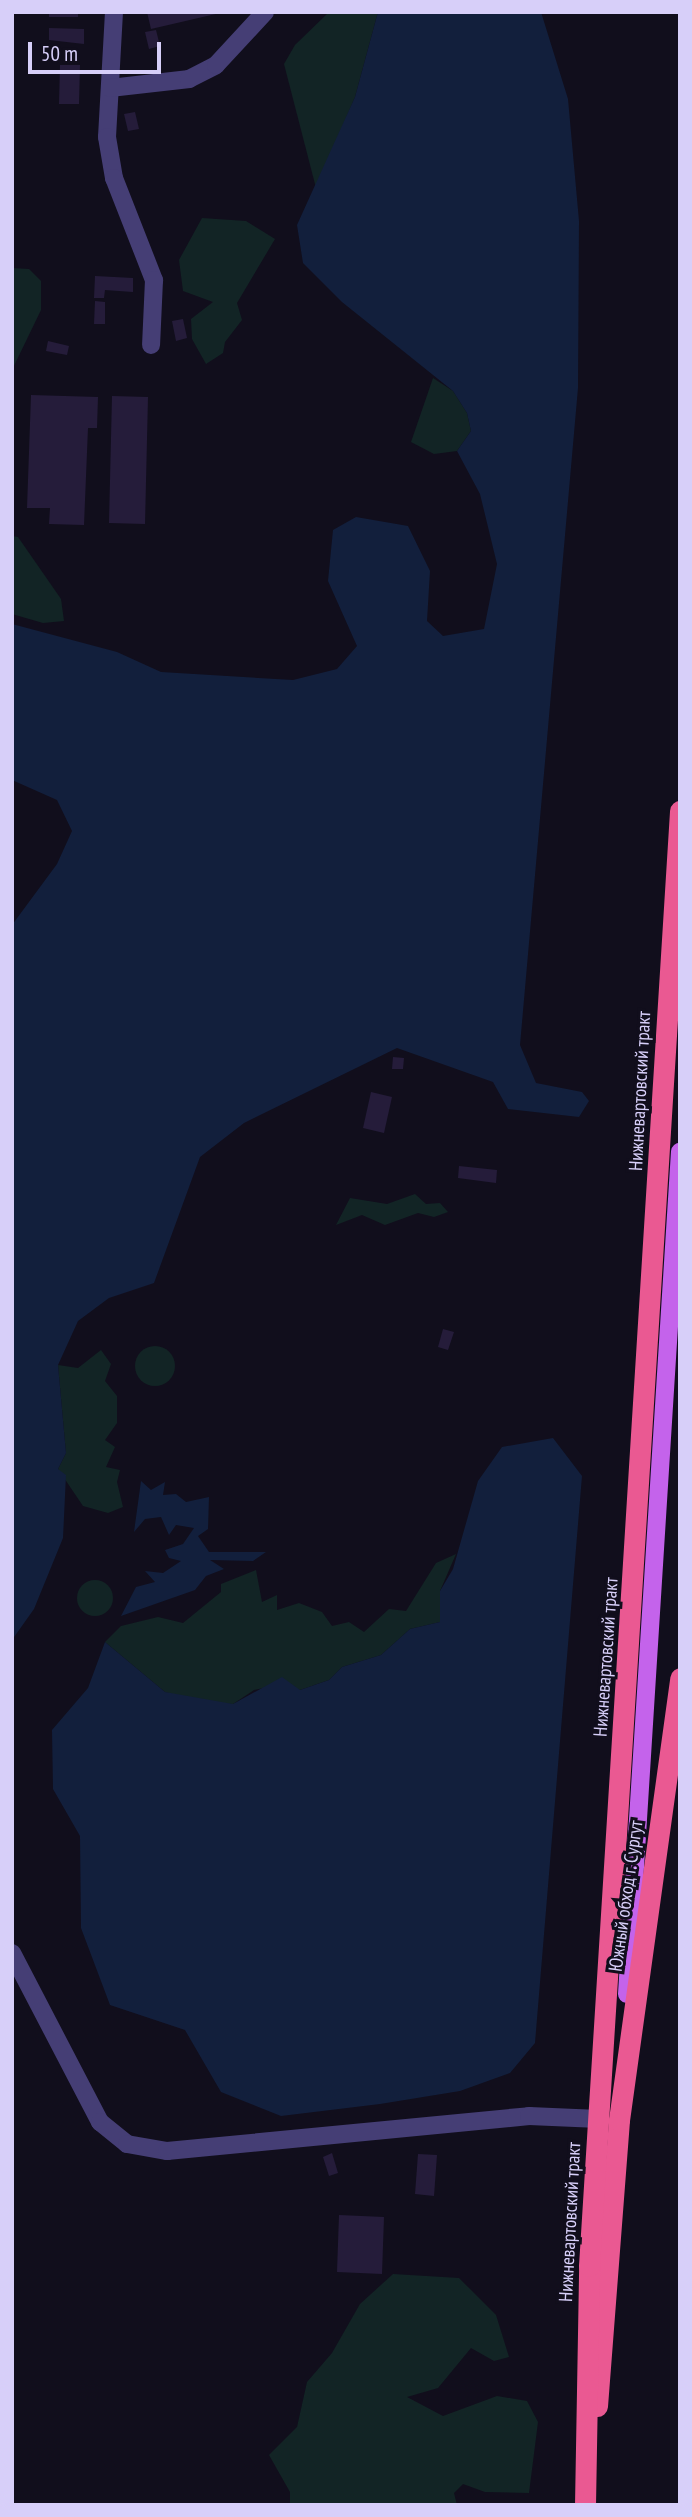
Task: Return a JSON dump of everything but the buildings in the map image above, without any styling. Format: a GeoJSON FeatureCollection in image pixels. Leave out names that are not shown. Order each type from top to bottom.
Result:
{"type":"FeatureCollection","features":[{"type":"Feature","properties":{"kind":"highway","name":"Нижневартовский тракт"},"geometry":{"type":"LineString","coordinates":[[586,2505],[588,2279],[609,2119],[680,811]]}},
{"type":"Feature","properties":{"kind":"highway","name":"Южный обход г. Сургут"},"geometry":{"type":"LineString","coordinates":[[609,2119],[680,1678]]}},
{"type":"Feature","properties":{"kind":"main road","name":"Нижневартовский тракт"},"geometry":{"type":"LineString","coordinates":[[609,2119],[680,1152]]}},
{"type":"Feature","properties":{"kind":"lane"},"geometry":{"type":"LineString","coordinates":[[114,12],[107,137],[114,178],[155,280],[151,345]]}},
{"type":"Feature","properties":{"kind":"lane"},"geometry":{"type":"LineString","coordinates":[[110,89],[189,79],[216,65],[265,12]]}},
{"type":"Feature","properties":{"kind":"lane"},"geometry":{"type":"LineString","coordinates":[[12,1953],[100,2122],[127,2144],[167,2151],[529,2116],[609,2119]]}},
{"type":"Feature","properties":{"kind":"shaded area"},"geometry":{"type":"Polygon","coordinates":[[[329,12],[378,12],[355,97],[316,188],[284,64],[295,45],[329,12]]]}},
{"type":"Feature","properties":{"kind":"shaded area"},"geometry":{"type":"Polygon","coordinates":[[[202,218],[246,221],[275,239],[237,303],[242,320],[225,342],[223,353],[206,364],[192,339],[191,319],[213,302],[183,291],[179,260],[202,218]]]}},
{"type":"Feature","properties":{"kind":"shaded area"},"geometry":{"type":"Polygon","coordinates":[[[12,268],[29,269],[41,281],[41,310],[12,370],[12,268]]]}},
{"type":"Feature","properties":{"kind":"shaded area"},"geometry":{"type":"Polygon","coordinates":[[[433,378],[453,391],[467,413],[471,431],[457,451],[434,454],[411,442],[433,378]]]}},
{"type":"Feature","properties":{"kind":"shaded area"},"geometry":{"type":"Polygon","coordinates":[[[12,536],[18,537],[61,599],[64,621],[43,623],[12,614],[12,536]]]}},
{"type":"Feature","properties":{"kind":"shaded area"},"geometry":{"type":"Polygon","coordinates":[[[415,1194],[426,1204],[440,1203],[448,1212],[434,1217],[418,1213],[385,1225],[362,1215],[336,1225],[350,1198],[387,1204],[415,1194]]]}},
{"type":"Feature","properties":{"kind":"shaded area"},"geometry":{"type":"Polygon","coordinates":[[[155,1346],[163,1347],[169,1352],[174,1358],[174,1374],[169,1380],[163,1385],[155,1386],[147,1385],[141,1380],[136,1374],[135,1366],[136,1358],[141,1352],[147,1347],[155,1346]]]}},
{"type":"Feature","properties":{"kind":"shaded area"},"geometry":{"type":"Polygon","coordinates":[[[101,1350],[111,1364],[105,1381],[117,1396],[117,1423],[105,1440],[115,1447],[106,1467],[120,1470],[117,1482],[123,1507],[108,1513],[83,1506],[58,1469],[66,1453],[58,1365],[78,1368],[101,1350]]]}},
{"type":"Feature","properties":{"kind":"shaded area"},"geometry":{"type":"Polygon","coordinates":[[[456,1554],[440,1591],[440,1622],[410,1629],[381,1655],[342,1667],[329,1680],[300,1690],[273,1686],[254,1690],[233,1704],[204,1703],[165,1692],[105,1642],[121,1626],[158,1617],[183,1623],[221,1592],[221,1584],[256,1570],[262,1602],[277,1595],[277,1610],[299,1603],[322,1612],[332,1626],[349,1622],[364,1632],[389,1609],[406,1611],[436,1563],[456,1554]]]}},
{"type":"Feature","properties":{"kind":"shaded area"},"geometry":{"type":"Polygon","coordinates":[[[95,1580],[108,1585],[113,1598],[108,1611],[95,1616],[82,1611],[77,1598],[82,1585],[95,1580]]]}},
{"type":"Feature","properties":{"kind":"shaded area"},"geometry":{"type":"Polygon","coordinates":[[[393,2274],[459,2278],[496,2315],[509,2357],[494,2361],[471,2348],[438,2388],[407,2397],[443,2416],[497,2396],[527,2401],[538,2422],[529,2493],[485,2492],[463,2484],[454,2493],[457,2505],[290,2505],[290,2492],[269,2455],[297,2427],[307,2382],[332,2353],[360,2304],[393,2274]]]}},
{"type":"Feature","properties":{"kind":"water"},"geometry":{"type":"Polygon","coordinates":[[[378,12],[541,12],[568,99],[579,221],[578,388],[520,1045],[536,1083],[582,1092],[589,1101],[579,1117],[508,1109],[493,1082],[397,1048],[244,1123],[200,1157],[154,1283],[109,1298],[78,1321],[58,1365],[66,1453],[58,1469],[66,1475],[63,1538],[34,1609],[12,1640],[12,925],[57,864],[72,831],[57,800],[12,780],[12,624],[117,652],[161,672],[293,680],[337,669],[357,646],[328,581],[333,530],[356,517],[408,526],[430,571],[427,621],[443,636],[484,629],[497,564],[480,494],[457,451],[471,431],[467,413],[453,391],[342,302],[303,263],[297,225],[355,97],[378,12]]]}},
{"type":"Feature","properties":{"kind":"water"},"geometry":{"type":"Polygon","coordinates":[[[553,1438],[582,1476],[535,2043],[510,2073],[460,2091],[380,2104],[281,2116],[221,2092],[185,2030],[110,2005],[81,1928],[80,1836],[53,1789],[52,1730],[88,1688],[105,1642],[165,1692],[233,1704],[282,1677],[300,1690],[329,1680],[342,1667],[381,1655],[410,1629],[440,1622],[440,1591],[453,1569],[478,1481],[502,1447],[553,1438]]]}},
{"type":"Feature","properties":{"kind":"water"},"geometry":{"type":"Polygon","coordinates":[[[141,1481],[151,1490],[165,1482],[163,1495],[176,1494],[186,1502],[209,1497],[208,1529],[198,1536],[209,1552],[266,1552],[253,1561],[210,1560],[224,1569],[206,1576],[195,1590],[121,1616],[136,1587],[155,1582],[145,1571],[163,1573],[181,1561],[169,1558],[165,1550],[183,1544],[194,1528],[176,1525],[169,1535],[161,1517],[145,1519],[134,1532],[141,1481]]]}}]}
